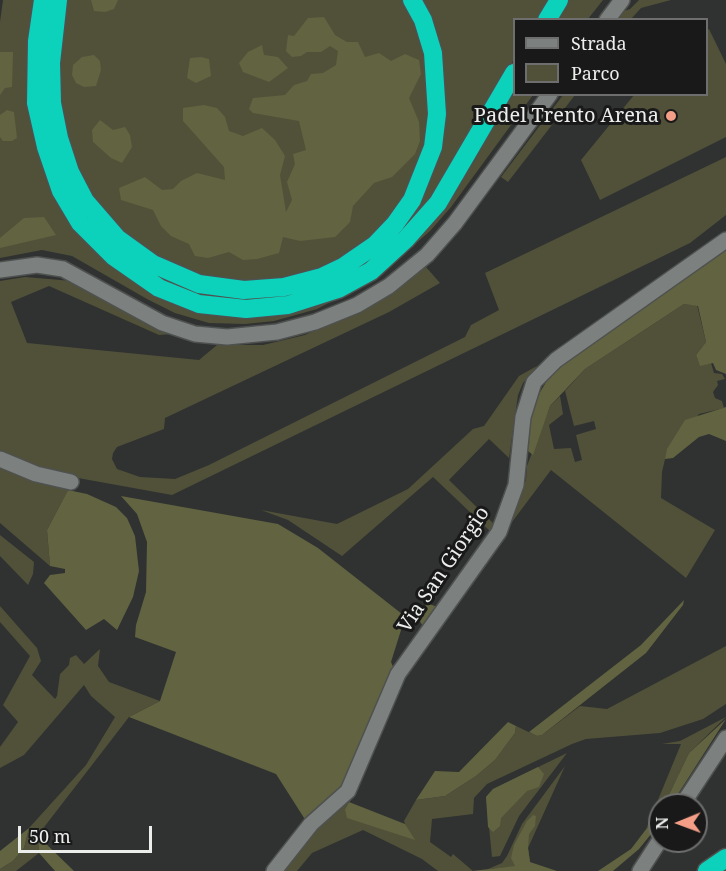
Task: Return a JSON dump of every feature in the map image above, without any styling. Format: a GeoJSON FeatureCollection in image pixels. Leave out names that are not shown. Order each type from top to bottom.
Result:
{"type":"FeatureCollection","features":[{"type":"Feature","properties":{"kind":"highway"},"geometry":{"type":"LineString","coordinates":[[43,0],[36,50],[36,103],[45,147],[61,191],[80,223],[113,256],[159,288],[199,304],[222,308],[246,309],[288,305],[338,289],[371,271],[406,239],[438,204],[513,74]]}},
{"type":"Feature","properties":{"kind":"highway"},"geometry":{"type":"LineString","coordinates":[[58,0],[51,63],[52,103],[59,138],[70,172],[85,201],[117,238],[153,264],[199,284],[244,290],[302,283],[343,267],[375,245],[395,224],[412,200],[433,147],[437,114],[433,52],[423,20],[412,0]]}},
{"type":"Feature","properties":{"kind":"highway"},"geometry":{"type":"LineString","coordinates":[[548,18],[559,0]]}},
{"type":"Feature","properties":{"kind":"highway"},"geometry":{"type":"LineString","coordinates":[[707,871],[726,858]]}},
{"type":"Feature","properties":{"kind":"street"},"geometry":{"type":"LineString","coordinates":[[608,18],[622,0]]}},
{"type":"Feature","properties":{"kind":"street"},"geometry":{"type":"LineString","coordinates":[[0,270],[37,265],[63,269],[162,323],[195,334],[227,337],[277,332],[315,322],[365,300],[389,286],[427,255],[455,223],[549,96]]}},
{"type":"Feature","properties":{"kind":"street","name":"Via San Giorgio"},"geometry":{"type":"LineString","coordinates":[[273,871],[311,824],[348,790],[398,674],[499,532],[516,485],[523,417],[534,382],[556,360],[726,240]]}},
{"type":"Feature","properties":{"kind":"street"},"geometry":{"type":"LineString","coordinates":[[0,459],[36,474],[72,482]]}},
{"type":"Feature","properties":{"kind":"street"},"geometry":{"type":"LineString","coordinates":[[690,793],[726,738]]}},
{"type":"Feature","properties":{"kind":"street"},"geometry":{"type":"LineString","coordinates":[[640,871],[652,853]]}},
{"type":"Feature","properties":{"kind":"green space"},"geometry":{"type":"Polygon","coordinates":[[[3,0],[38,0],[63,205],[192,306],[331,297],[445,204],[474,162],[513,92],[513,96],[532,96],[451,207],[430,231],[376,278],[317,309],[274,321],[245,324],[209,323],[175,313],[72,256],[42,250],[0,258],[0,22],[3,0]]]}},
{"type":"Feature","properties":{"kind":"green space"},"geometry":{"type":"Polygon","coordinates":[[[65,0],[403,0],[413,14],[426,56],[432,102],[426,145],[405,197],[381,229],[330,267],[265,283],[194,275],[138,247],[97,209],[68,151],[57,93],[65,0]]]}},
{"type":"Feature","properties":{"kind":"green space"},"geometry":{"type":"Polygon","coordinates":[[[91,0],[118,0],[114,9],[105,12],[94,11],[91,0]]]}},
{"type":"Feature","properties":{"kind":"green space"},"geometry":{"type":"Polygon","coordinates":[[[420,0],[549,0],[538,18],[513,18],[513,61],[456,161],[411,223],[377,253],[437,154],[420,0]]]}},
{"type":"Feature","properties":{"kind":"green space"},"geometry":{"type":"Polygon","coordinates":[[[568,0],[603,0],[589,18],[556,18],[568,0]]]}},
{"type":"Feature","properties":{"kind":"green space"},"geometry":{"type":"Polygon","coordinates":[[[639,0],[671,0],[641,8],[632,18],[619,18],[624,11],[630,9],[639,0]]]}},
{"type":"Feature","properties":{"kind":"green space"},"geometry":{"type":"Polygon","coordinates":[[[324,17],[335,35],[347,42],[358,42],[365,57],[379,53],[391,61],[405,54],[419,60],[421,74],[409,98],[419,122],[420,141],[415,154],[392,177],[374,183],[353,206],[350,222],[335,237],[300,241],[283,237],[279,253],[257,259],[243,260],[229,252],[208,258],[195,256],[189,244],[171,236],[161,226],[153,210],[121,200],[119,188],[145,177],[162,190],[173,189],[181,181],[197,173],[225,180],[224,167],[183,121],[183,108],[204,105],[217,108],[225,117],[229,131],[243,136],[262,128],[275,140],[285,156],[280,175],[286,212],[292,200],[287,182],[295,164],[293,154],[306,150],[299,121],[253,113],[249,109],[253,98],[285,95],[294,85],[307,81],[311,74],[323,73],[336,65],[338,51],[330,46],[321,52],[307,52],[301,56],[292,57],[286,51],[288,35],[294,36],[308,18],[324,17]]]}},
{"type":"Feature","properties":{"kind":"green space","name":"Padel Trento Arena"},"geometry":{"type":"Polygon","coordinates":[[[708,30],[726,64],[726,137],[600,200],[581,160],[633,96],[708,96],[708,30]]]}},
{"type":"Feature","properties":{"kind":"green space"},"geometry":{"type":"Polygon","coordinates":[[[262,45],[264,55],[278,57],[288,68],[269,82],[243,72],[239,63],[248,52],[262,45]]]}},
{"type":"Feature","properties":{"kind":"green space"},"geometry":{"type":"Polygon","coordinates":[[[0,52],[13,52],[12,87],[5,88],[0,95],[0,52]]]}},
{"type":"Feature","properties":{"kind":"green space"},"geometry":{"type":"Polygon","coordinates":[[[94,55],[100,61],[101,70],[96,86],[84,87],[76,83],[72,75],[73,65],[82,57],[94,55]]]}},
{"type":"Feature","properties":{"kind":"green space"},"geometry":{"type":"Polygon","coordinates":[[[190,58],[209,59],[211,76],[196,83],[187,78],[190,58]]]}},
{"type":"Feature","properties":{"kind":"green space"},"geometry":{"type":"Polygon","coordinates":[[[562,96],[574,96],[508,182],[501,177],[562,96]]]}},
{"type":"Feature","properties":{"kind":"green space"},"geometry":{"type":"Polygon","coordinates":[[[7,110],[14,112],[17,138],[12,141],[3,141],[0,137],[0,115],[7,110]]]}},
{"type":"Feature","properties":{"kind":"green space"},"geometry":{"type":"Polygon","coordinates":[[[100,120],[113,130],[125,127],[130,135],[132,147],[122,163],[111,158],[93,142],[92,130],[100,120]]]}},
{"type":"Feature","properties":{"kind":"green space"},"geometry":{"type":"Polygon","coordinates":[[[726,157],[726,215],[690,243],[172,495],[43,470],[0,450],[0,281],[25,277],[72,281],[172,334],[159,335],[49,286],[11,302],[27,343],[199,360],[217,345],[263,345],[305,335],[375,303],[426,267],[440,283],[389,312],[165,418],[164,429],[117,447],[113,453],[112,459],[117,469],[140,477],[175,479],[209,465],[465,337],[471,325],[499,310],[485,273],[726,157]]]}},
{"type":"Feature","properties":{"kind":"green space"},"geometry":{"type":"Polygon","coordinates":[[[44,217],[56,235],[0,248],[0,238],[24,218],[44,217]]]}},
{"type":"Feature","properties":{"kind":"green space"},"geometry":{"type":"Polygon","coordinates":[[[726,246],[726,374],[716,370],[713,363],[700,366],[696,355],[706,342],[698,306],[684,304],[585,369],[550,406],[533,455],[528,451],[527,432],[534,402],[548,379],[565,359],[726,246]]]}},
{"type":"Feature","properties":{"kind":"green space"},"geometry":{"type":"Polygon","coordinates":[[[684,304],[697,305],[706,342],[696,355],[700,365],[711,363],[714,373],[722,374],[725,379],[717,381],[718,385],[713,392],[715,398],[722,401],[724,408],[699,414],[665,459],[662,472],[661,498],[715,530],[686,578],[551,470],[509,526],[526,480],[527,466],[550,406],[560,396],[563,414],[549,425],[554,449],[571,448],[575,462],[582,460],[576,435],[596,429],[594,421],[574,426],[565,391],[585,369],[684,304]]]}},
{"type":"Feature","properties":{"kind":"green space"},"geometry":{"type":"Polygon","coordinates":[[[537,366],[523,383],[518,395],[509,458],[489,439],[449,480],[496,526],[492,533],[433,477],[342,556],[288,520],[261,510],[337,524],[408,489],[473,429],[484,426],[519,376],[537,366]]]}},
{"type":"Feature","properties":{"kind":"green space"},"geometry":{"type":"Polygon","coordinates":[[[726,407],[726,441],[709,434],[699,437],[673,458],[665,459],[667,449],[685,420],[726,407]]]}},
{"type":"Feature","properties":{"kind":"green space"},"geometry":{"type":"Polygon","coordinates":[[[0,466],[68,490],[47,530],[50,566],[0,523],[0,466]]]}},
{"type":"Feature","properties":{"kind":"green space"},"geometry":{"type":"Polygon","coordinates":[[[68,490],[87,494],[116,507],[127,518],[135,536],[139,571],[133,597],[117,630],[104,619],[86,630],[44,583],[50,575],[65,573],[65,569],[50,566],[47,530],[68,490]]]}},
{"type":"Feature","properties":{"kind":"green space"},"geometry":{"type":"Polygon","coordinates":[[[121,496],[278,524],[318,548],[402,614],[402,627],[391,662],[395,671],[346,783],[306,821],[276,774],[129,717],[160,701],[176,652],[135,637],[136,625],[146,592],[147,542],[137,514],[121,496]]]}},
{"type":"Feature","properties":{"kind":"green space"},"geometry":{"type":"Polygon","coordinates":[[[0,535],[34,562],[33,574],[28,585],[0,556],[0,535]]]}},
{"type":"Feature","properties":{"kind":"green space"},"geometry":{"type":"Polygon","coordinates":[[[684,600],[683,605],[646,653],[542,735],[537,736],[529,732],[641,645],[684,600]]]}},
{"type":"Feature","properties":{"kind":"green space"},"geometry":{"type":"Polygon","coordinates":[[[429,604],[441,608],[425,630],[414,611],[429,604]]]}},
{"type":"Feature","properties":{"kind":"green space"},"geometry":{"type":"Polygon","coordinates":[[[0,606],[37,648],[41,661],[32,675],[55,699],[60,674],[69,665],[70,658],[76,655],[84,664],[100,649],[98,666],[109,682],[160,701],[129,717],[38,835],[39,853],[16,871],[0,871],[0,869],[13,861],[24,848],[29,828],[86,765],[115,717],[91,696],[84,685],[24,755],[0,768],[0,747],[18,722],[3,705],[30,656],[0,622],[0,606]]]}},
{"type":"Feature","properties":{"kind":"green space"},"geometry":{"type":"Polygon","coordinates":[[[726,646],[726,704],[703,719],[660,733],[586,739],[572,744],[487,784],[474,798],[473,814],[432,819],[430,842],[451,857],[453,854],[473,871],[438,871],[422,859],[363,830],[312,853],[297,871],[281,871],[307,838],[337,808],[349,802],[345,809],[414,839],[408,833],[404,821],[416,800],[445,796],[476,776],[495,760],[515,733],[516,726],[537,736],[542,735],[580,706],[607,709],[726,646]]]}},
{"type":"Feature","properties":{"kind":"green space"},"geometry":{"type":"Polygon","coordinates":[[[726,717],[689,753],[670,793],[661,793],[681,744],[662,744],[680,741],[726,717]]]}},
{"type":"Feature","properties":{"kind":"green space"},"geometry":{"type":"Polygon","coordinates":[[[726,719],[679,793],[670,793],[689,753],[726,719]]]}},
{"type":"Feature","properties":{"kind":"green space"},"geometry":{"type":"Polygon","coordinates":[[[508,722],[516,726],[515,733],[495,760],[476,776],[445,796],[416,800],[435,771],[459,772],[508,722]]]}},
{"type":"Feature","properties":{"kind":"green space"},"geometry":{"type":"Polygon","coordinates":[[[567,753],[519,816],[500,856],[492,857],[486,797],[493,789],[567,753]]]}},
{"type":"Feature","properties":{"kind":"green space"},"geometry":{"type":"Polygon","coordinates":[[[565,766],[528,848],[530,862],[524,866],[488,869],[502,863],[522,824],[565,766]]]}},
{"type":"Feature","properties":{"kind":"green space"},"geometry":{"type":"Polygon","coordinates":[[[538,767],[544,774],[539,787],[527,791],[501,818],[500,826],[493,832],[488,827],[486,797],[493,789],[538,767]]]}},
{"type":"Feature","properties":{"kind":"green space"},"geometry":{"type":"Polygon","coordinates":[[[349,802],[405,824],[415,840],[347,818],[345,809],[349,802]]]}},
{"type":"Feature","properties":{"kind":"green space"},"geometry":{"type":"Polygon","coordinates":[[[533,815],[536,816],[535,826],[529,834],[530,862],[557,871],[472,871],[515,866],[511,858],[514,845],[527,821],[533,815]]]}},
{"type":"Feature","properties":{"kind":"green space"},"geometry":{"type":"Polygon","coordinates":[[[648,827],[648,838],[639,849],[613,871],[598,871],[631,849],[648,827]]]}},
{"type":"Feature","properties":{"kind":"green space"},"geometry":{"type":"Polygon","coordinates":[[[29,828],[24,848],[13,861],[0,869],[0,851],[29,828]]]}},
{"type":"Feature","properties":{"kind":"green space"},"geometry":{"type":"Polygon","coordinates":[[[38,836],[74,871],[55,871],[39,853],[38,836]]]}},
{"type":"Feature","properties":{"kind":"place","name":"Padel Trento Arena"},"geometry":{"type":"Point","coordinates":[671,116]}}]}
